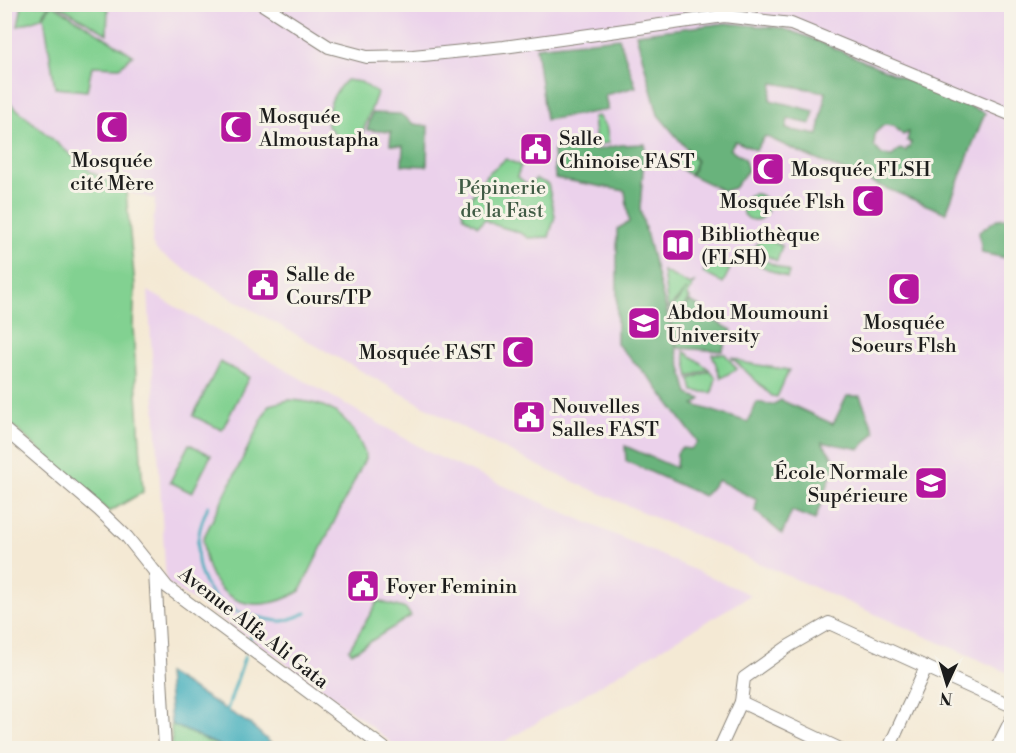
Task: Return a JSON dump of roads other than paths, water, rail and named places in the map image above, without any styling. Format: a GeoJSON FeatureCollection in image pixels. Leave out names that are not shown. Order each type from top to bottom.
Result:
{"type":"FeatureCollection","features":[{"type":"Feature","properties":{"kind":"street"},"geometry":{"type":"LineString","coordinates":[[262,4],[329,47],[367,57],[413,56],[504,47],[724,16],[790,24],[1011,115]]}},
{"type":"Feature","properties":{"kind":"street","name":"Avenue Alfa Ali Gata"},"geometry":{"type":"LineString","coordinates":[[4,429],[99,510],[167,587],[384,748]]}},
{"type":"Feature","properties":{"kind":"street"},"geometry":{"type":"LineString","coordinates":[[155,572],[165,748]]}},
{"type":"Feature","properties":{"kind":"street"},"geometry":{"type":"LineString","coordinates":[[720,748],[741,702],[744,678],[789,646],[829,623],[1011,706]]}},
{"type":"Feature","properties":{"kind":"street"},"geometry":{"type":"LineString","coordinates":[[889,748],[926,667]]}},
{"type":"Feature","properties":{"kind":"street"},"geometry":{"type":"LineString","coordinates":[[741,702],[838,748]]}},
{"type":"Feature","properties":{"kind":"street"},"geometry":{"type":"LineString","coordinates":[[997,748],[1011,718]]}},
{"type":"Feature","properties":{"kind":"water"},"geometry":{"type":"Polygon","coordinates":[[[167,673],[250,724],[276,748],[225,748],[171,724],[167,673]]]}},
{"type":"Feature","properties":{"kind":"waterway"},"geometry":{"type":"LineString","coordinates":[[208,506],[201,524],[198,560],[209,590],[221,602],[236,611],[256,617],[284,621],[306,613]]}},
{"type":"Feature","properties":{"kind":"waterway"},"geometry":{"type":"LineString","coordinates":[[250,639],[256,617]]}},
{"type":"Feature","properties":{"kind":"waterway"},"geometry":{"type":"LineString","coordinates":[[227,710],[245,656]]}},
{"type":"Feature","properties":{"kind":"place","name":"Mosquée cité Mère"},"geometry":{"type":"Point","coordinates":[112,127]}},
{"type":"Feature","properties":{"kind":"place","name":"Mosquée Almoustapha"},"geometry":{"type":"Point","coordinates":[236,127]}},
{"type":"Feature","properties":{"kind":"place","name":"Salle Chinoise FAST"},"geometry":{"type":"Point","coordinates":[536,149]}},
{"type":"Feature","properties":{"kind":"place","name":"Mosquée FLSH"},"geometry":{"type":"Point","coordinates":[768,169]}},
{"type":"Feature","properties":{"kind":"place","name":"Mosquée Flsh"},"geometry":{"type":"Point","coordinates":[868,201]}},
{"type":"Feature","properties":{"kind":"place","name":"Bibliothèque (FLSH)"},"geometry":{"type":"Point","coordinates":[678,245]}},
{"type":"Feature","properties":{"kind":"place","name":"Salle de Cours/TP"},"geometry":{"type":"Point","coordinates":[263,285]}},
{"type":"Feature","properties":{"kind":"place","name":"Mosquée Soeurs Flsh"},"geometry":{"type":"Point","coordinates":[904,289]}},
{"type":"Feature","properties":{"kind":"place","name":"Abdou Moumouni University"},"geometry":{"type":"Point","coordinates":[644,323]}},
{"type":"Feature","properties":{"kind":"place","name":"Mosquée FAST"},"geometry":{"type":"Point","coordinates":[518,352]}},
{"type":"Feature","properties":{"kind":"place","name":"Nouvelles Salles FAST"},"geometry":{"type":"Point","coordinates":[529,417]}},
{"type":"Feature","properties":{"kind":"place","name":"École Normale Supérieure"},"geometry":{"type":"Point","coordinates":[931,483]}},
{"type":"Feature","properties":{"kind":"place","name":"Foyer Feminin"},"geometry":{"type":"Point","coordinates":[363,586]}},
{"type":"Feature","properties":{"kind":"park label","name":"Pépinerie de la Fast"},"geometry":{"type":"Point","coordinates":[502,198]}}]}
